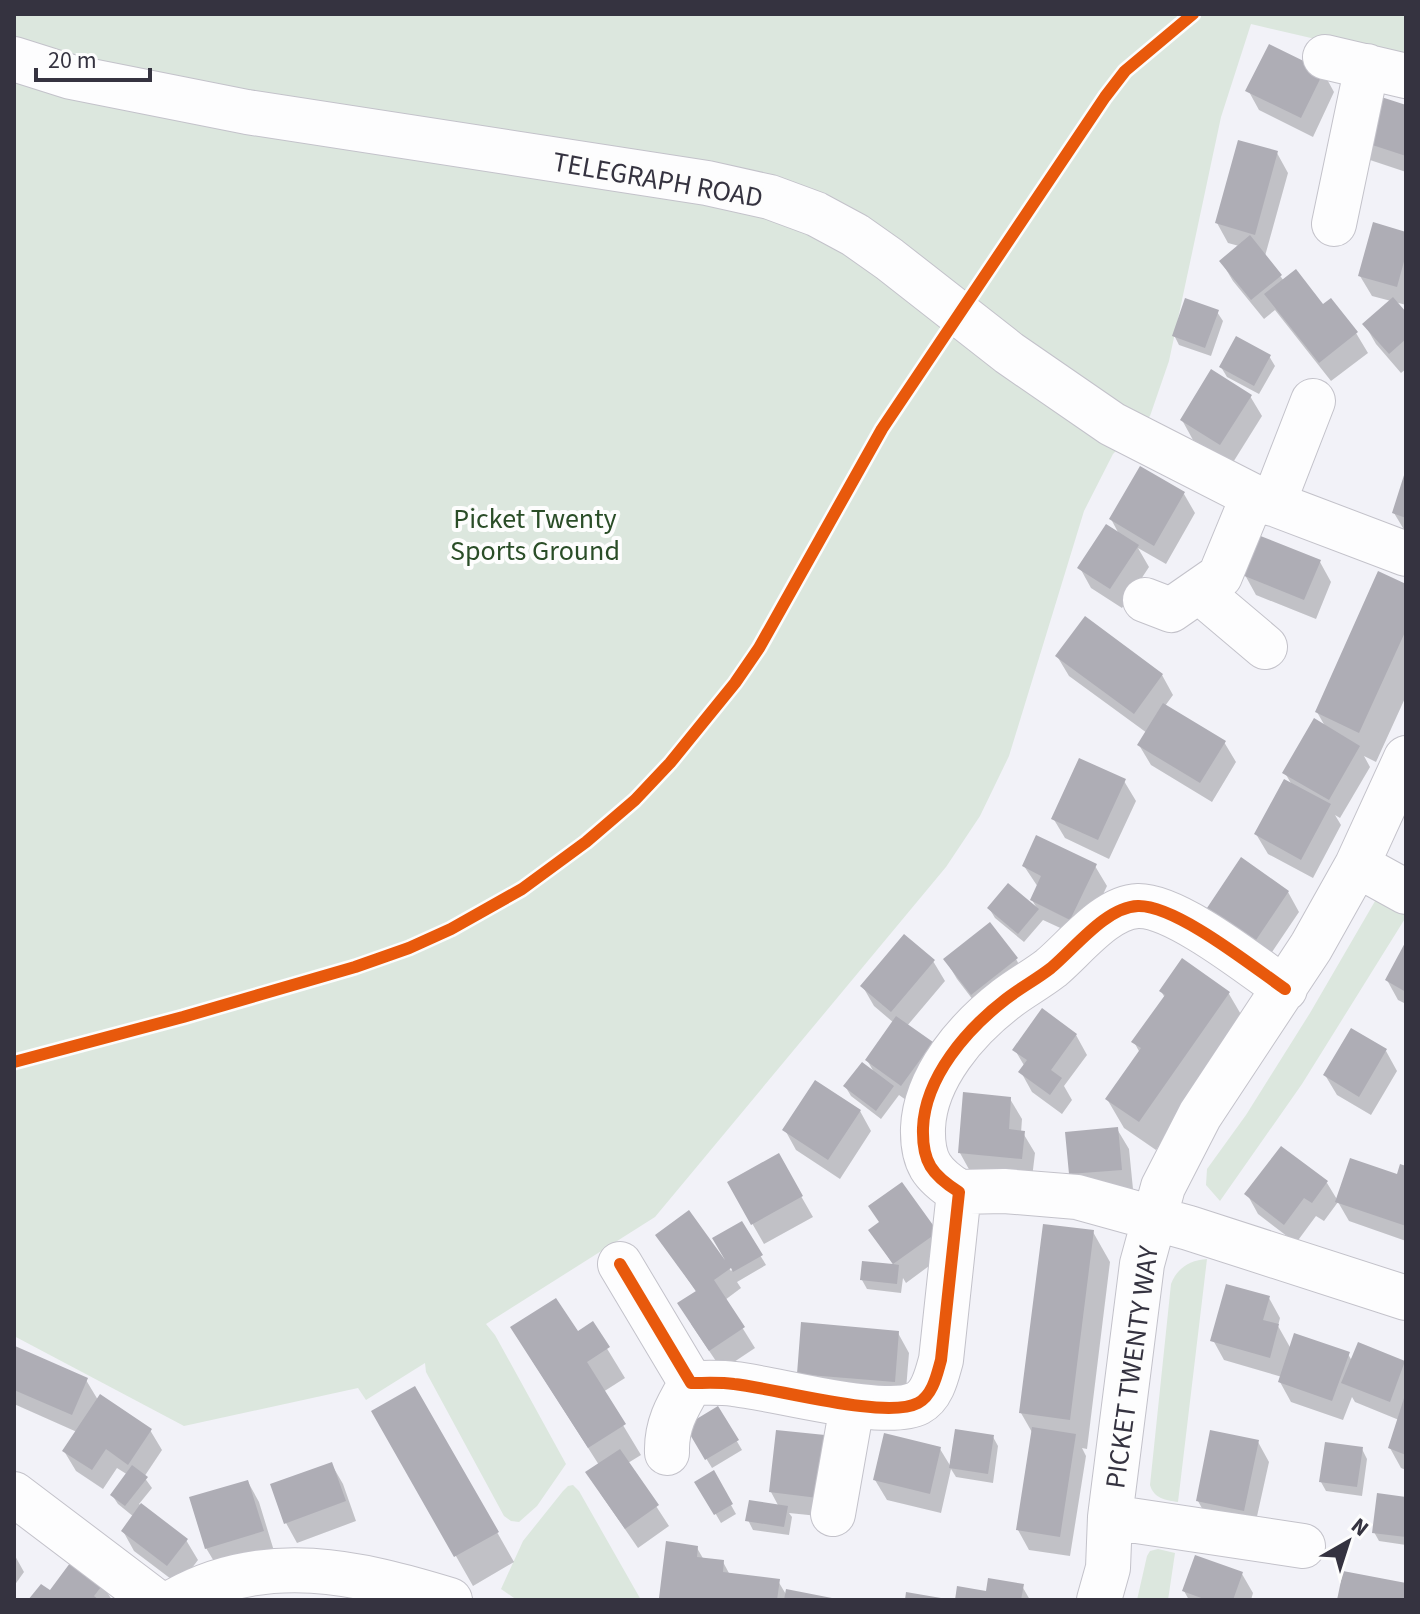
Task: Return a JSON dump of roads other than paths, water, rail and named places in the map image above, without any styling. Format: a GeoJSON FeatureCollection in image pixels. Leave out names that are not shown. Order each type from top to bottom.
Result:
{"type":"FeatureCollection","features":[{"type":"Feature","properties":{"kind":"street"},"geometry":{"type":"LineString","coordinates":[[1325,57],[1386,71],[1334,224]]}},
{"type":"Feature","properties":{"kind":"street","name":"TELEGRAPH ROAD"},"geometry":{"type":"LineString","coordinates":[[14,59],[71,77],[247,112],[707,183],[770,197],[816,214],[855,235],[996,344],[1112,424],[1263,500],[1406,554]]}},
{"type":"Feature","properties":{"kind":"street"},"geometry":{"type":"LineString","coordinates":[[1145,600],[1171,610],[1220,576],[1313,401]]}},
{"type":"Feature","properties":{"kind":"street"},"geometry":{"type":"LineString","coordinates":[[1200,592],[1265,647]]}},
{"type":"Feature","properties":{"kind":"street","name":"PICKET TWENTY WAY"},"geometry":{"type":"LineString","coordinates":[[1099,1600],[1108,1568],[1110,1517],[1142,1264],[1163,1187],[1200,1115],[1285,989],[1357,865],[1406,758]]}},
{"type":"Feature","properties":{"kind":"street"},"geometry":{"type":"LineString","coordinates":[[1357,865],[1406,892]]}},
{"type":"Feature","properties":{"kind":"street"},"geometry":{"type":"LineString","coordinates":[[1154,1217],[1077,1197],[1004,1191],[959,1192],[938,1178],[928,1162],[923,1139],[923,1117],[929,1092],[938,1074],[969,1035],[1004,1000],[1048,970],[1103,920],[1122,908],[1139,906],[1167,912],[1216,941],[1285,989]]}},
{"type":"Feature","properties":{"kind":"street"},"geometry":{"type":"LineString","coordinates":[[691,1383],[732,1383],[852,1406],[917,1403],[927,1395],[935,1381],[941,1360],[959,1192]]}},
{"type":"Feature","properties":{"kind":"street","name":"PICKET TWENTY WAY"},"geometry":{"type":"LineString","coordinates":[[1154,1217],[1406,1298]]}},
{"type":"Feature","properties":{"kind":"street"},"geometry":{"type":"LineString","coordinates":[[620,1264],[691,1383]]}},
{"type":"Feature","properties":{"kind":"street"},"geometry":{"type":"LineString","coordinates":[[667,1453],[667,1434],[673,1414],[691,1383]]}},
{"type":"Feature","properties":{"kind":"street"},"geometry":{"type":"LineString","coordinates":[[833,1514],[852,1406]]}},
{"type":"Feature","properties":{"kind":"street"},"geometry":{"type":"LineString","coordinates":[[14,1494],[154,1600]]}},
{"type":"Feature","properties":{"kind":"street","name":"PICKET TWENTY WAY"},"geometry":{"type":"LineString","coordinates":[[1110,1517],[1303,1546]]}},
{"type":"Feature","properties":{"kind":"street"},"geometry":{"type":"LineString","coordinates":[[176,1600],[224,1579],[252,1572],[300,1568],[379,1581],[450,1600]]}},
{"type":"Feature","properties":{"kind":"park label","name":"Picket Twenty Sports Ground"},"geometry":{"type":"Point","coordinates":[535,534]}}]}
